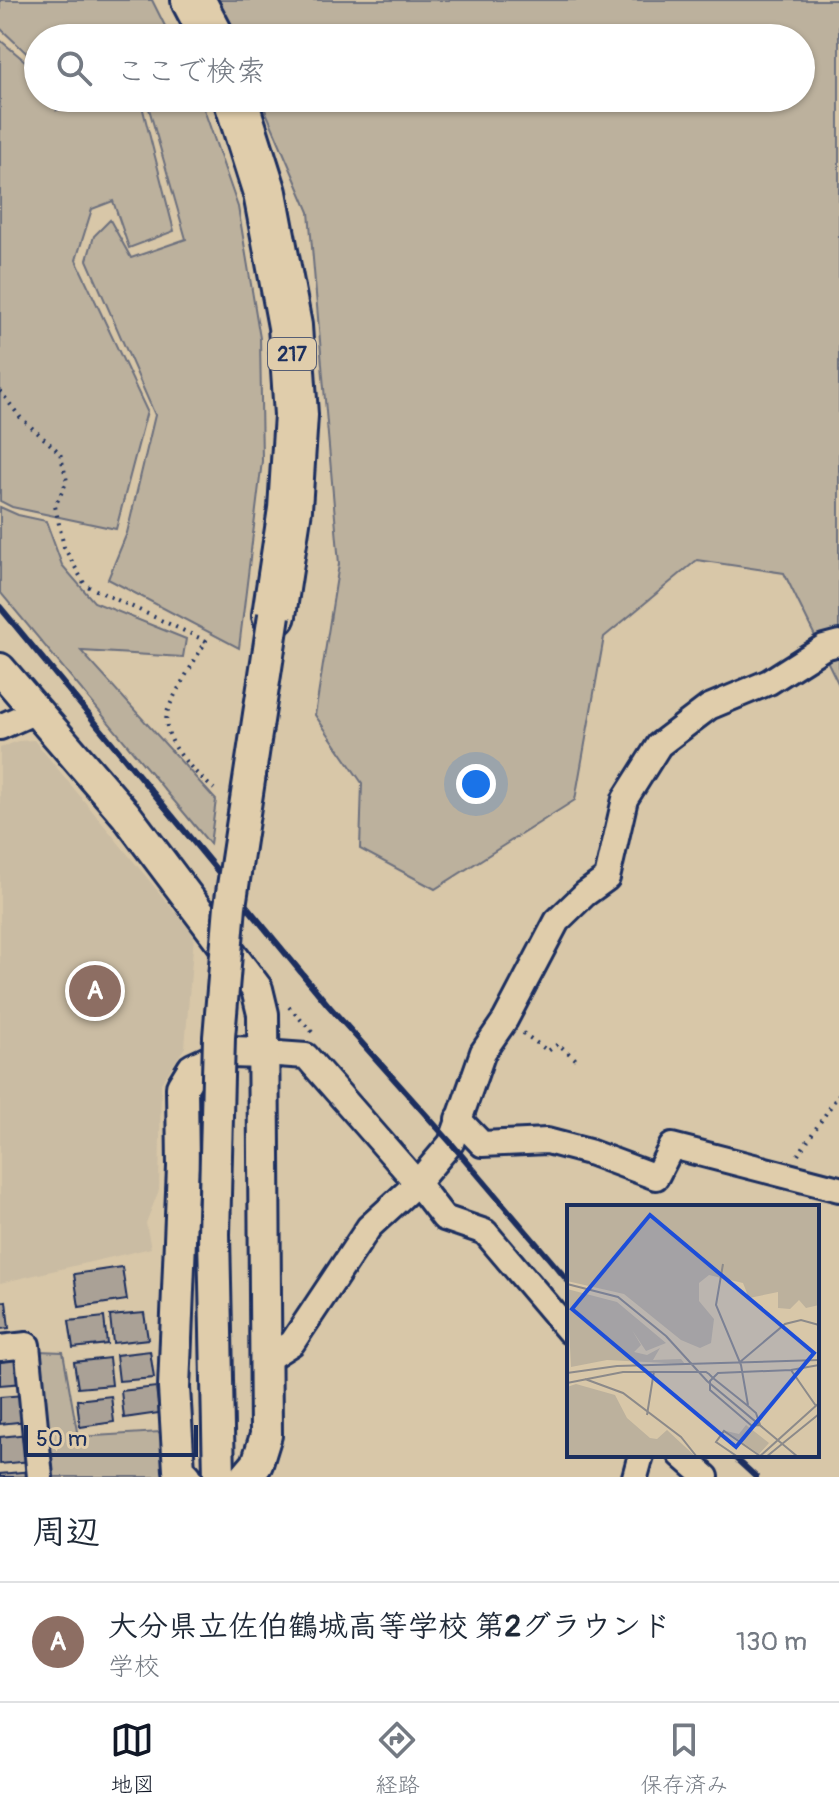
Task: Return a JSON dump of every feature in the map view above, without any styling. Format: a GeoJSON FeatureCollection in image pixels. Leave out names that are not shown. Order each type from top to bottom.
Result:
{"type":"FeatureCollection","features":[{"type":"Feature","properties":{"kind":"highway"},"geometry":{"type":"LineString","coordinates":[[193,0],[206,24]]}},
{"type":"Feature","properties":{"kind":"highway","name":"217"},"geometry":{"type":"LineString","coordinates":[[239,112],[265,193],[290,326],[296,415],[290,509],[274,615]]}},
{"type":"Feature","properties":{"kind":"street"},"geometry":{"type":"LineString","coordinates":[[219,1477],[214,1234],[219,1037],[230,906],[274,615]]}},
{"type":"Feature","properties":{"kind":"street"},"geometry":{"type":"LineString","coordinates":[[265,1360],[292,1343],[369,1227],[417,1183],[451,1143],[483,1052],[505,1020],[557,921],[607,878],[625,799],[659,745],[709,707],[769,682],[824,647],[839,643]]}},
{"type":"Feature","properties":{"kind":"street"},"geometry":{"type":"LineString","coordinates":[[0,669],[126,815],[257,989],[263,1014],[264,1053],[266,1435],[257,1464],[246,1477]]}},
{"type":"Feature","properties":{"kind":"street"},"geometry":{"type":"LineString","coordinates":[[0,727],[36,711]]}},
{"type":"Feature","properties":{"kind":"street"},"geometry":{"type":"LineString","coordinates":[[186,1477],[179,1470],[174,1388],[183,1167],[182,1087],[193,1069],[230,1052],[306,1056],[444,1218],[485,1232],[567,1329]]}},
{"type":"Feature","properties":{"kind":"street"},"geometry":{"type":"LineString","coordinates":[[458,1119],[482,1144],[547,1141],[589,1152],[656,1177],[672,1146],[839,1189]]}},
{"type":"Feature","properties":{"kind":"street"},"geometry":{"type":"LineString","coordinates":[[0,1348],[27,1345],[40,1477]]}},
{"type":"Feature","properties":{"kind":"street"},"geometry":{"type":"LineString","coordinates":[[635,1477],[640,1457]]}},
{"type":"Feature","properties":{"kind":"street"},"geometry":{"type":"LineString","coordinates":[[683,1457],[706,1477]]}},
{"type":"Feature","properties":{"kind":"path"},"geometry":{"type":"LineString","coordinates":[[0,391],[20,417],[60,453],[67,481],[55,506],[64,547],[85,585],[206,641],[167,713],[169,732],[187,767],[214,789]]}},
{"type":"Feature","properties":{"kind":"path"},"geometry":{"type":"LineString","coordinates":[[505,1020],[548,1051],[558,1044],[579,1062]]}},
{"type":"Feature","properties":{"kind":"path"},"geometry":{"type":"LineString","coordinates":[[788,1176],[796,1158],[839,1094]]}},
{"type":"Feature","properties":{"kind":"shaded area"},"geometry":{"type":"Polygon","coordinates":[[[0,0],[152,0],[164,24],[24,24],[24,51],[0,28],[0,0]]]}},
{"type":"Feature","properties":{"kind":"shaded area"},"geometry":{"type":"Polygon","coordinates":[[[218,0],[839,0],[839,685],[784,573],[697,560],[604,637],[575,800],[435,889],[360,849],[362,783],[315,715],[339,564],[309,212],[266,112],[815,112],[815,24],[228,24],[218,0]]]}},
{"type":"Feature","properties":{"kind":"shaded area"},"geometry":{"type":"Polygon","coordinates":[[[0,40],[24,60],[24,112],[144,112],[174,231],[129,248],[113,201],[92,209],[76,260],[147,411],[116,529],[12,507],[0,501],[0,40]]]}},
{"type":"Feature","properties":{"kind":"shaded area"},"geometry":{"type":"Polygon","coordinates":[[[150,112],[205,112],[238,207],[260,338],[262,461],[239,648],[108,579],[127,533],[155,415],[87,260],[94,236],[110,220],[131,258],[186,239],[150,112]]]}},
{"type":"Feature","properties":{"kind":"shaded area"},"geometry":{"type":"Polygon","coordinates":[[[0,507],[18,515],[46,521],[62,565],[94,602],[186,639],[183,657],[81,651],[216,800],[210,844],[0,592],[0,507]]]}},
{"type":"Feature","properties":{"kind":"shaded area"},"geometry":{"type":"Polygon","coordinates":[[[34,740],[194,935],[185,1047],[161,1083],[159,1190],[146,1223],[151,1248],[0,1283],[0,748],[18,741],[34,740]]]}},
{"type":"Feature","properties":{"kind":"shaded area"},"geometry":{"type":"Polygon","coordinates":[[[38,1351],[63,1352],[78,1437],[160,1432],[169,1477],[51,1477],[38,1351]]]}},
{"type":"Feature","properties":{"kind":"building"},"geometry":{"type":"Polygon","coordinates":[[[122,1267],[127,1300],[79,1307],[74,1274],[122,1267]]]}},
{"type":"Feature","properties":{"kind":"building"},"geometry":{"type":"Polygon","coordinates":[[[6,1301],[9,1328],[0,1329],[0,1302],[6,1301]]]}},
{"type":"Feature","properties":{"kind":"building"},"geometry":{"type":"Polygon","coordinates":[[[144,1313],[148,1339],[113,1343],[110,1316],[144,1313]]]}},
{"type":"Feature","properties":{"kind":"building"},"geometry":{"type":"Polygon","coordinates":[[[104,1317],[107,1344],[73,1348],[69,1321],[104,1317]]]}},
{"type":"Feature","properties":{"kind":"building"},"geometry":{"type":"Polygon","coordinates":[[[150,1351],[154,1378],[119,1381],[116,1355],[150,1351]]]}},
{"type":"Feature","properties":{"kind":"building"},"geometry":{"type":"Polygon","coordinates":[[[21,1356],[24,1383],[0,1385],[0,1358],[21,1356]]]}},
{"type":"Feature","properties":{"kind":"building"},"geometry":{"type":"Polygon","coordinates":[[[109,1358],[112,1385],[78,1388],[74,1362],[109,1358]]]}},
{"type":"Feature","properties":{"kind":"building"},"geometry":{"type":"Polygon","coordinates":[[[156,1387],[159,1413],[124,1418],[121,1391],[156,1387]]]}},
{"type":"Feature","properties":{"kind":"building"},"geometry":{"type":"Polygon","coordinates":[[[24,1395],[27,1421],[0,1424],[0,1397],[24,1395]]]}},
{"type":"Feature","properties":{"kind":"building"},"geometry":{"type":"Polygon","coordinates":[[[111,1396],[114,1422],[80,1427],[77,1400],[111,1396]]]}},
{"type":"Feature","properties":{"kind":"building"},"geometry":{"type":"Polygon","coordinates":[[[28,1434],[31,1461],[0,1464],[0,1437],[28,1434]]]}},
{"type":"Feature","properties":{"kind":"building"},"geometry":{"type":"Polygon","coordinates":[[[32,1471],[33,1477],[0,1477],[0,1474],[32,1471]]]}},
{"type":"Feature","properties":{"kind":"railway"},"geometry":{"type":"LineString","coordinates":[[0,607],[328,1005],[567,1280]]}},
{"type":"Feature","properties":{"kind":"railway"},"geometry":{"type":"LineString","coordinates":[[734,1457],[756,1477]]}},
{"type":"Feature","properties":{"kind":"place","name":"大分県立佐伯鶴城高等学校 第2グラウンド"},"geometry":{"type":"Point","coordinates":[95,991]}}]}
